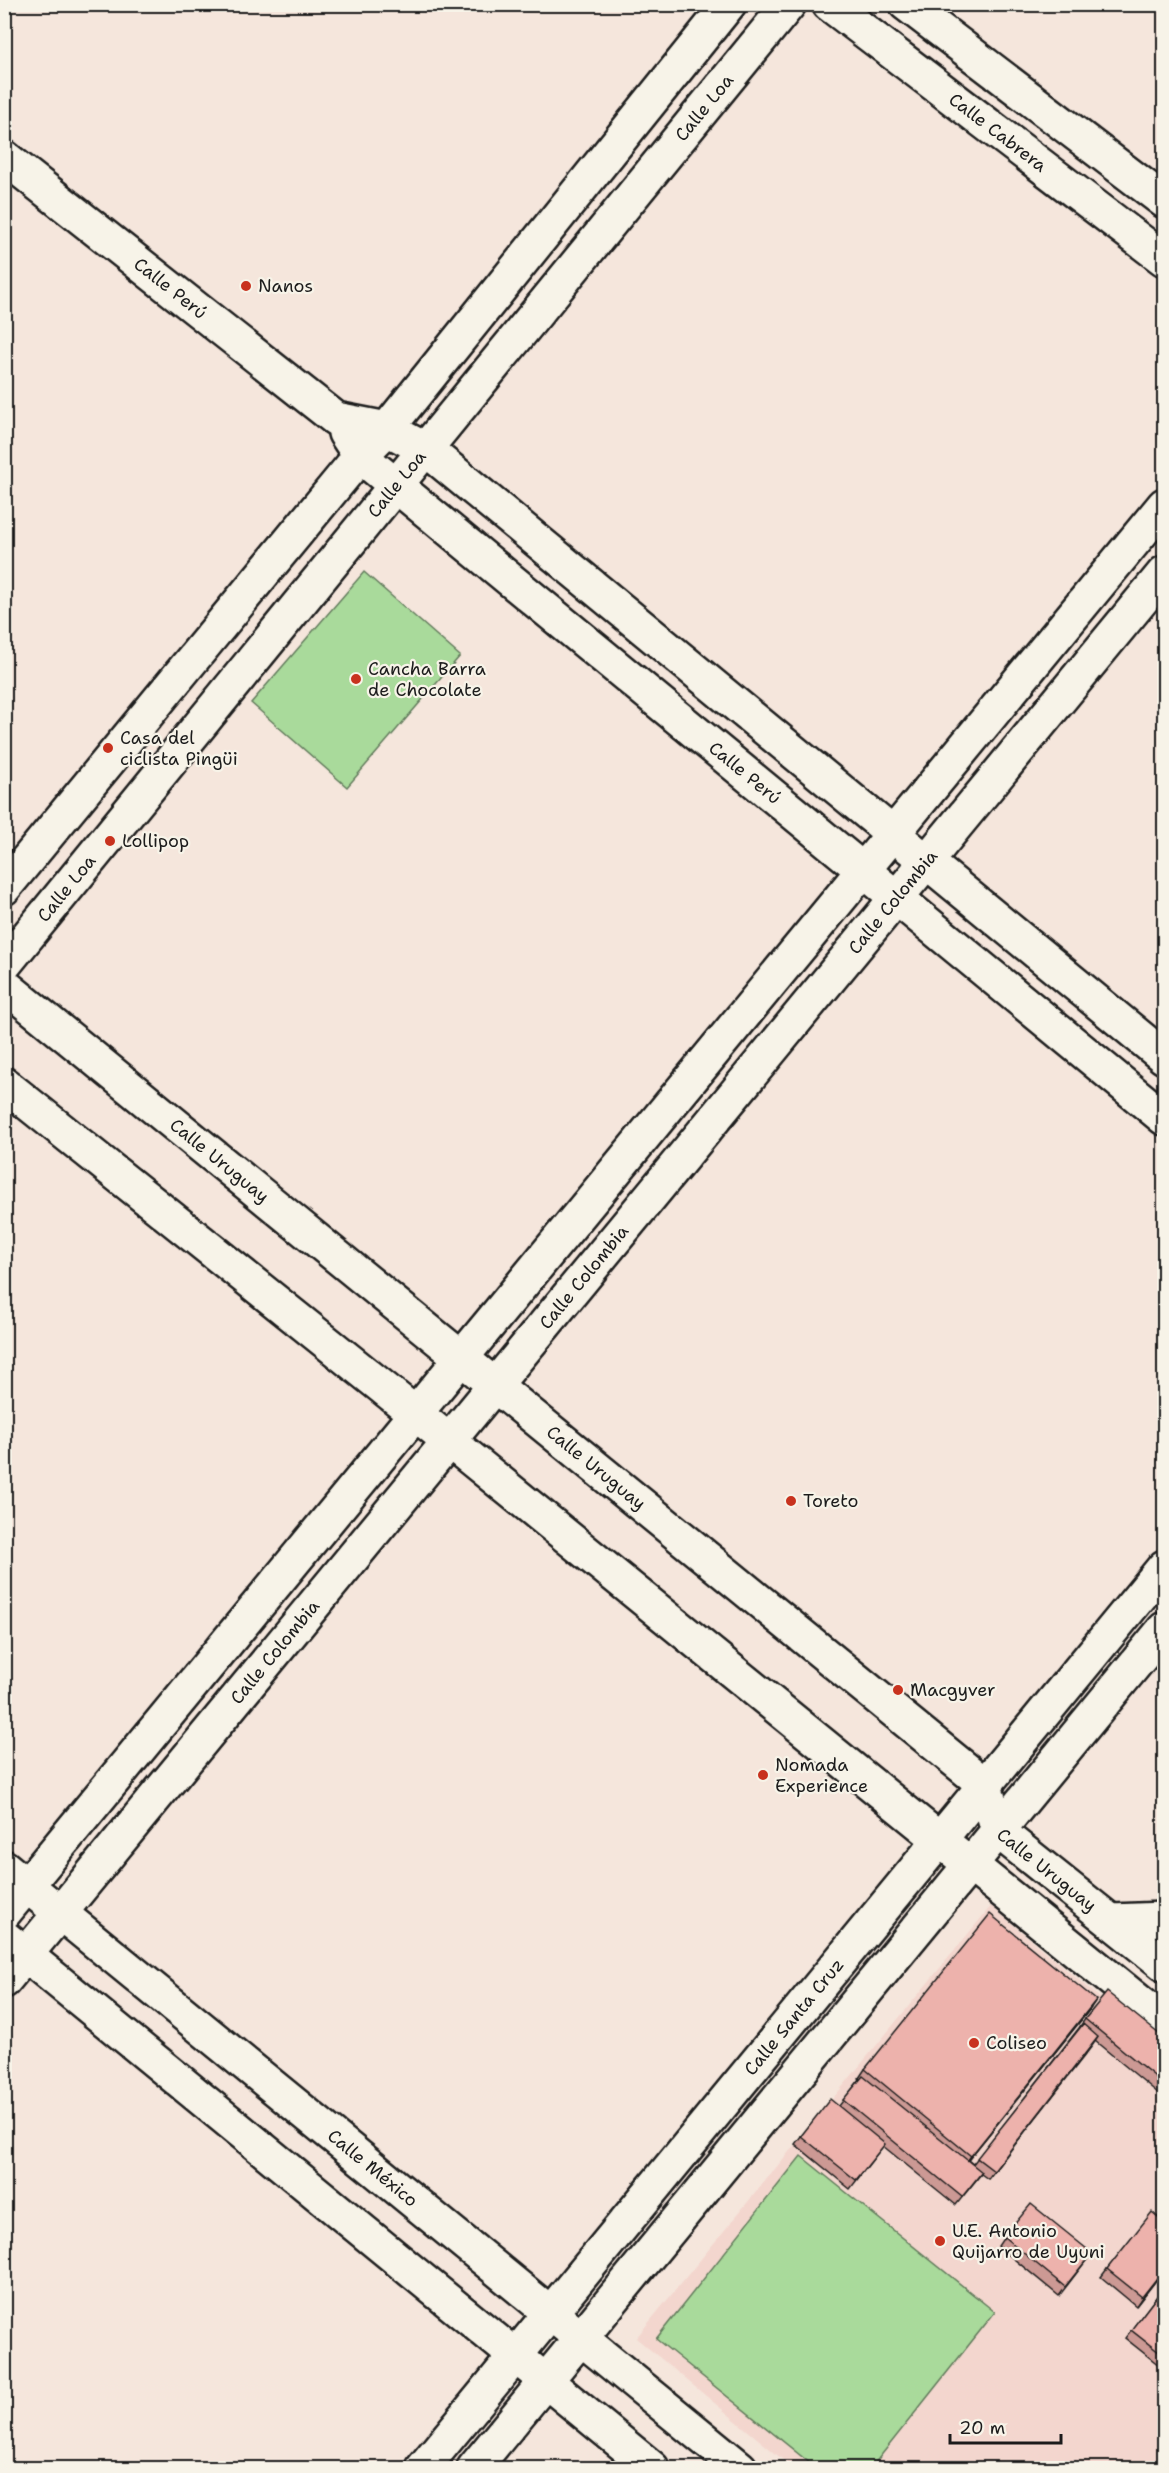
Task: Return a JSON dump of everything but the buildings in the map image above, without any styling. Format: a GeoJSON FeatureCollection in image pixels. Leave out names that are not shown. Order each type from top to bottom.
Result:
{"type":"FeatureCollection","features":[{"type":"Feature","properties":{"kind":"street"},"geometry":{"type":"LineString","coordinates":[[4,888],[360,456],[387,429],[729,4]]}},
{"type":"Feature","properties":{"kind":"street","name":"Calle Loa"},"geometry":{"type":"LineString","coordinates":[[4,965],[789,4]]}},
{"type":"Feature","properties":{"kind":"street","name":"Calle Cabrera"},"geometry":{"type":"LineString","coordinates":[[829,4],[1164,259]]}},
{"type":"Feature","properties":{"kind":"street"},"geometry":{"type":"LineString","coordinates":[[906,4],[1164,201]]}},
{"type":"Feature","properties":{"kind":"street","name":"Calle Perú"},"geometry":{"type":"LineString","coordinates":[[4,157],[336,419],[360,456],[1164,1118]]}},
{"type":"Feature","properties":{"kind":"street","name":"Calle Perú"},"geometry":{"type":"LineString","coordinates":[[336,419],[387,429],[427,450],[1164,1056]]}},
{"type":"Feature","properties":{"kind":"street"},"geometry":{"type":"LineString","coordinates":[[4,1914],[16,1876],[416,1414],[1164,505]]}},
{"type":"Feature","properties":{"kind":"street","name":"Calle Colombia"},"geometry":{"type":"LineString","coordinates":[[4,1981],[15,1946],[61,1913],[1164,573]]}},
{"type":"Feature","properties":{"kind":"street","name":"Calle Uruguay"},"geometry":{"type":"LineString","coordinates":[[4,985],[985,1785],[998,1831],[1164,1964]]}},
{"type":"Feature","properties":{"kind":"street"},"geometry":{"type":"LineString","coordinates":[[4,1084],[416,1414],[1164,2022]]}},
{"type":"Feature","properties":{"kind":"street","name":"Calle Santa Cruz"},"geometry":{"type":"LineString","coordinates":[[423,2469],[1164,1567]]}},
{"type":"Feature","properties":{"kind":"street"},"geometry":{"type":"LineString","coordinates":[[474,2469],[970,1864],[1158,1643]]}},
{"type":"Feature","properties":{"kind":"street","name":"Calle México"},"geometry":{"type":"LineString","coordinates":[[16,1876],[740,2469]]}},
{"type":"Feature","properties":{"kind":"street"},"geometry":{"type":"LineString","coordinates":[[1112,1921],[1164,1919]]}},
{"type":"Feature","properties":{"kind":"street"},"geometry":{"type":"LineString","coordinates":[[15,1946],[652,2469]]}},
{"type":"Feature","properties":{"kind":"shaded area","name":"U.E. Antonio Quijarro de Uyuni"},"geometry":{"type":"Polygon","coordinates":[[[991,1906],[1164,2052],[1164,2468],[793,2468],[636,2338],[991,1906]]]}},
{"type":"Feature","properties":{"kind":"green space","name":"Cancha Barra de Chocolate"},"geometry":{"type":"Polygon","coordinates":[[[364,572],[460,656],[347,787],[251,703],[364,572]]]}},
{"type":"Feature","properties":{"kind":"green space"},"geometry":{"type":"Polygon","coordinates":[[[801,2156],[995,2312],[871,2468],[816,2468],[656,2339],[801,2156]]]}},
{"type":"Feature","properties":{"kind":"place","name":"Nanos"},"geometry":{"type":"Point","coordinates":[246,286]}},
{"type":"Feature","properties":{"kind":"place","name":"Cancha Barra de Chocolate"},"geometry":{"type":"Point","coordinates":[356,679]}},
{"type":"Feature","properties":{"kind":"place","name":"Casa del ciclista Pingüi"},"geometry":{"type":"Point","coordinates":[108,748]}},
{"type":"Feature","properties":{"kind":"place","name":"Lollipop"},"geometry":{"type":"Point","coordinates":[110,841]}},
{"type":"Feature","properties":{"kind":"place","name":"Toreto"},"geometry":{"type":"Point","coordinates":[791,1501]}},
{"type":"Feature","properties":{"kind":"place","name":"Macgyver"},"geometry":{"type":"Point","coordinates":[898,1690]}},
{"type":"Feature","properties":{"kind":"place","name":"Nomada Experience"},"geometry":{"type":"Point","coordinates":[763,1775]}},
{"type":"Feature","properties":{"kind":"place","name":"Coliseo"},"geometry":{"type":"Point","coordinates":[974,2043]}},
{"type":"Feature","properties":{"kind":"place","name":"U.E. Antonio Quijarro de Uyuni"},"geometry":{"type":"Point","coordinates":[940,2241]}}]}
